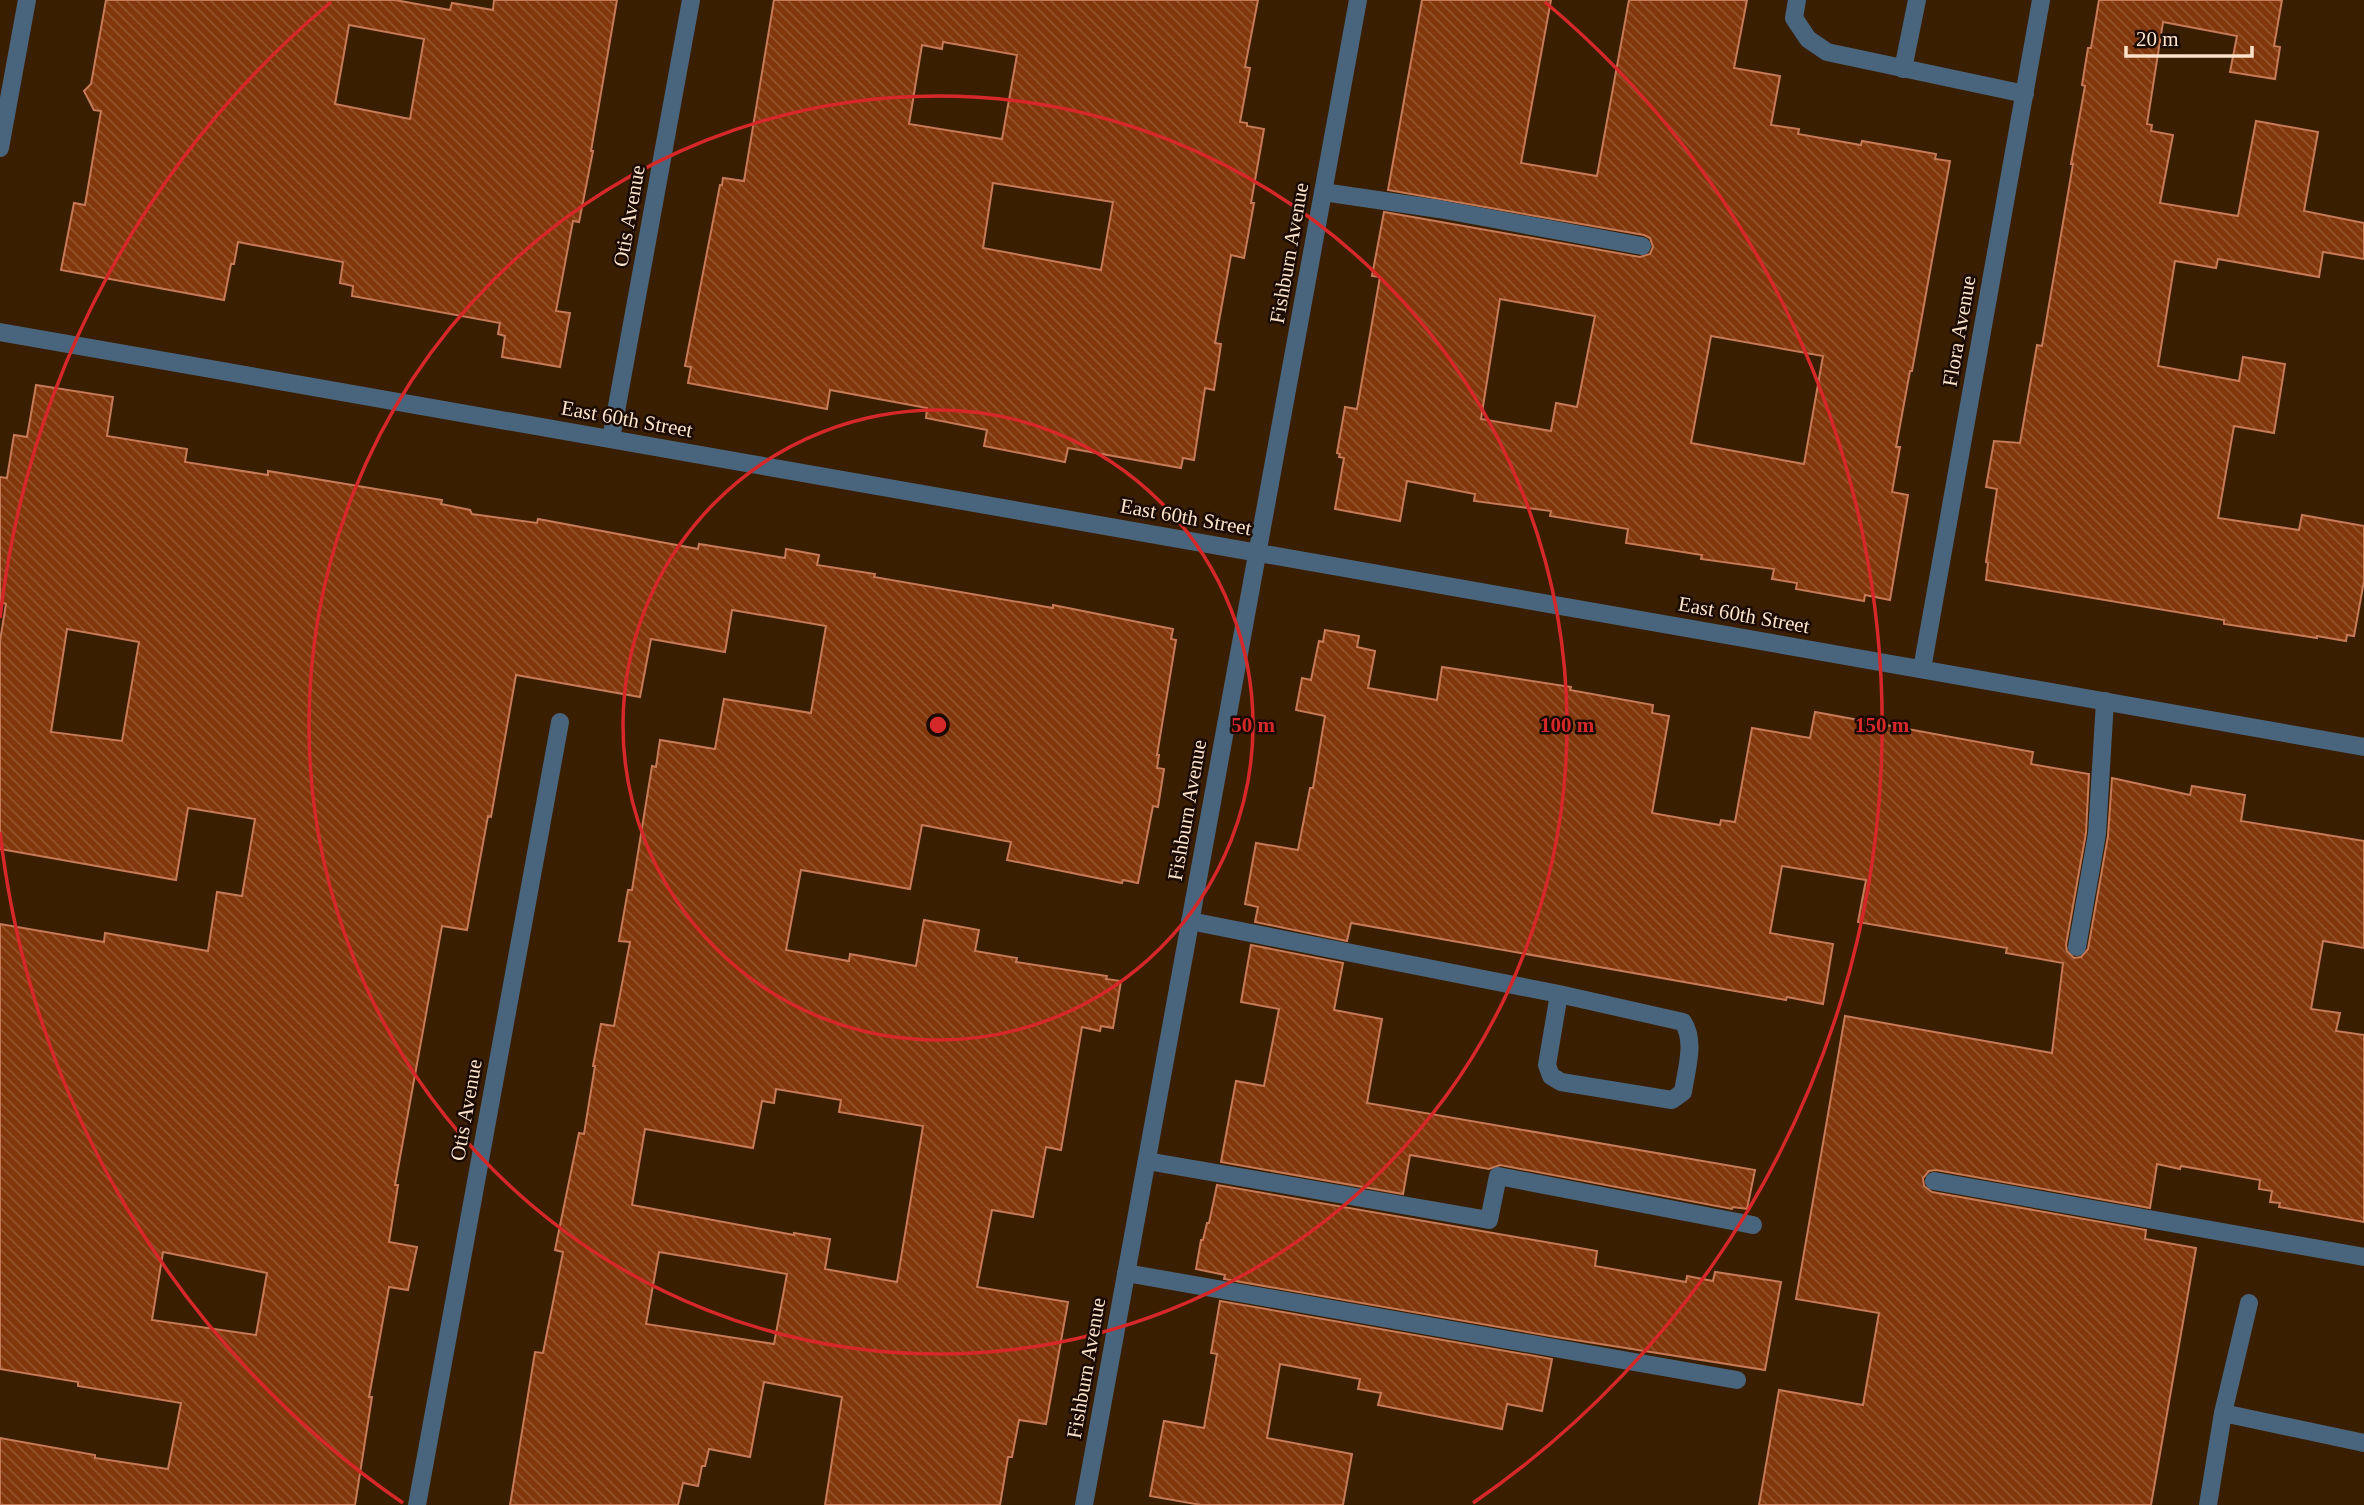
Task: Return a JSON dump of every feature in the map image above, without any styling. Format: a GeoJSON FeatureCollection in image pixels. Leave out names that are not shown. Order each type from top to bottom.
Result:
{"type":"FeatureCollection","features":[{"type":"Feature","properties":{"kind":"street"},"geometry":{"type":"LineString","coordinates":[[0,148],[27,0]]}},
{"type":"Feature","properties":{"kind":"street","name":"Otis Avenue"},"geometry":{"type":"LineString","coordinates":[[611,439],[691,0]]}},
{"type":"Feature","properties":{"kind":"street","name":"Fishburn Avenue"},"geometry":{"type":"LineString","coordinates":[[1084,1505],[1357,0]]}},
{"type":"Feature","properties":{"kind":"street"},"geometry":{"type":"LineString","coordinates":[[1797,0],[1794,18],[1798,25],[1808,40],[1827,52],[2025,94]]}},
{"type":"Feature","properties":{"kind":"street"},"geometry":{"type":"LineString","coordinates":[[1903,69],[1917,0]]}},
{"type":"Feature","properties":{"kind":"street","name":"Flora Avenue"},"geometry":{"type":"LineString","coordinates":[[1922,669],[2041,0]]}},
{"type":"Feature","properties":{"kind":"street"},"geometry":{"type":"LineString","coordinates":[[1323,191],[1642,246]]}},
{"type":"Feature","properties":{"kind":"street","name":"East 60th Street"},"geometry":{"type":"LineString","coordinates":[[0,332],[2364,747]]}},
{"type":"Feature","properties":{"kind":"street"},"geometry":{"type":"LineString","coordinates":[[2077,947],[2097,834],[2105,701]]}},
{"type":"Feature","properties":{"kind":"street","name":"Otis Avenue"},"geometry":{"type":"LineString","coordinates":[[417,1505],[561,722]]}},
{"type":"Feature","properties":{"kind":"street"},"geometry":{"type":"LineString","coordinates":[[1190,921],[1559,994],[1683,1022],[1688,1029],[1690,1041],[1683,1092],[1672,1100],[1561,1082],[1551,1076],[1546,1066],[1559,994]]}},
{"type":"Feature","properties":{"kind":"street"},"geometry":{"type":"LineString","coordinates":[[1147,1161],[1489,1220],[1498,1176],[1753,1225]]}},
{"type":"Feature","properties":{"kind":"street"},"geometry":{"type":"LineString","coordinates":[[1934,1181],[2364,1257]]}},
{"type":"Feature","properties":{"kind":"street"},"geometry":{"type":"LineString","coordinates":[[1126,1273],[1737,1380]]}},
{"type":"Feature","properties":{"kind":"street"},"geometry":{"type":"LineString","coordinates":[[2208,1505],[2223,1413],[2249,1303]]}},
{"type":"Feature","properties":{"kind":"street"},"geometry":{"type":"LineString","coordinates":[[2223,1413],[2364,1443]]}},
{"type":"Feature","properties":{"kind":"building"},"geometry":{"type":"Polygon","coordinates":[[[106,0],[395,0],[450,10],[452,3],[493,10],[494,0],[617,0],[593,151],[579,222],[573,221],[556,311],[570,313],[560,367],[502,357],[505,336],[498,334],[500,323],[352,296],[353,286],[340,283],[343,262],[238,242],[224,300],[61,270],[74,203],[85,205],[101,111],[94,110],[84,91],[91,84],[106,0]],[[349,25],[335,104],[410,119],[424,39],[349,25]]]}},
{"type":"Feature","properties":{"kind":"building"},"geometry":{"type":"Polygon","coordinates":[[[774,0],[1258,0],[1245,67],[1250,68],[1240,122],[1264,129],[1251,203],[1254,203],[1244,258],[1231,255],[1215,343],[1221,344],[1214,390],[1205,388],[1194,460],[1183,458],[1181,468],[1068,448],[1065,462],[984,446],[987,430],[926,418],[927,408],[830,390],[827,409],[688,383],[691,367],[685,366],[720,185],[723,178],[744,181],[774,0]],[[943,42],[942,49],[922,45],[909,124],[1002,139],[1017,55],[943,42]],[[993,183],[983,248],[1101,270],[1113,202],[993,183]]]}},
{"type":"Feature","properties":{"kind":"building"},"geometry":{"type":"Polygon","coordinates":[[[1422,0],[1551,0],[1521,163],[1597,176],[1629,0],[1747,0],[1734,68],[1780,76],[1771,125],[1799,129],[1798,134],[1861,145],[1862,141],[1936,154],[1935,159],[1950,161],[1896,447],[1900,447],[1892,492],[1908,495],[1890,600],[1865,595],[1864,601],[1796,589],[1797,583],[1772,579],[1774,569],[1701,559],[1702,555],[1626,543],[1628,529],[1550,516],[1551,511],[1474,501],[1475,494],[1407,481],[1400,521],[1335,509],[1344,458],[1337,453],[1345,407],[1357,409],[1380,277],[1372,276],[1384,212],[1640,257],[1650,254],[1653,247],[1650,238],[1644,235],[1388,190],[1422,0]],[[1500,299],[1481,419],[1551,431],[1556,403],[1577,407],[1595,316],[1500,299]],[[1711,336],[1691,443],[1804,464],[1823,356],[1711,336]]]}},
{"type":"Feature","properties":{"kind":"building"},"geometry":{"type":"Polygon","coordinates":[[[2099,0],[2282,0],[2274,46],[2280,47],[2275,79],[2230,72],[2237,36],[2163,22],[2147,124],[2152,125],[2151,131],[2173,135],[2160,203],[2238,216],[2256,121],[2318,132],[2304,211],[2364,223],[2364,259],[2323,252],[2319,277],[2218,259],[2216,268],[2175,261],[2158,366],[2239,381],[2243,357],[2285,364],[2274,433],[2234,426],[2218,518],[2299,530],[2302,515],[2364,526],[2364,581],[2354,636],[2347,635],[2346,641],[2224,624],[2224,620],[1986,580],[1986,562],[1997,489],[1986,487],[1994,441],[2020,443],[2037,345],[2042,346],[2073,164],[2088,48],[2091,48],[2099,0]]]}},
{"type":"Feature","properties":{"kind":"building"},"geometry":{"type":"Polygon","coordinates":[[[36,385],[113,397],[107,436],[187,449],[185,462],[268,475],[268,471],[442,500],[441,504],[470,510],[472,514],[537,523],[538,519],[698,549],[699,544],[785,558],[786,549],[819,555],[817,565],[875,574],[874,577],[1053,608],[1053,605],[1173,629],[1171,639],[1176,640],[1157,755],[1157,768],[1164,769],[1158,807],[1153,806],[1138,883],[1123,880],[1122,883],[1007,860],[1011,842],[922,825],[910,889],[801,870],[786,950],[849,961],[850,954],[916,966],[924,920],[979,930],[975,951],[1017,958],[1016,962],[1107,976],[1106,979],[1121,981],[1113,1028],[1101,1026],[1100,1031],[1082,1027],[1061,1150],[1046,1147],[1033,1217],[992,1210],[977,1287],[1068,1302],[1046,1424],[1019,1420],[1012,1457],[1008,1457],[1000,1505],[825,1505],[842,1397],[764,1382],[750,1457],[709,1449],[698,1486],[683,1483],[678,1505],[510,1505],[535,1352],[543,1353],[563,1252],[555,1250],[579,1133],[584,1134],[601,1024],[614,1026],[630,942],[619,941],[628,890],[632,890],[652,766],[656,767],[660,740],[715,749],[724,699],[811,713],[826,626],[732,610],[725,652],[651,639],[640,697],[516,675],[491,817],[488,816],[467,930],[442,926],[395,1185],[398,1185],[389,1242],[417,1247],[408,1290],[389,1287],[369,1397],[372,1397],[355,1505],[0,1505],[0,1438],[95,1455],[95,1458],[168,1469],[181,1403],[78,1386],[78,1382],[0,1369],[0,924],[104,942],[105,933],[208,951],[217,892],[242,896],[255,819],[188,808],[176,880],[0,849],[0,641],[6,604],[0,602],[0,477],[7,478],[14,435],[27,437],[36,385]],[[67,629],[51,732],[122,741],[139,642],[67,629]],[[776,1089],[774,1103],[762,1101],[753,1148],[645,1129],[632,1205],[794,1235],[830,1239],[825,1269],[897,1282],[923,1126],[839,1112],[841,1100],[776,1089]],[[163,1252],[152,1320],[256,1335],[267,1273],[163,1252]],[[659,1252],[646,1324],[774,1344],[787,1274],[659,1252]]]}},
{"type":"Feature","properties":{"kind":"building"},"geometry":{"type":"Polygon","coordinates":[[[1325,630],[1359,636],[1357,647],[1375,651],[1368,688],[1437,700],[1442,667],[1571,687],[1570,690],[1653,705],[1652,713],[1669,716],[1652,813],[1720,825],[1721,820],[1735,822],[1752,728],[1810,738],[1815,712],[2033,752],[2031,764],[2089,774],[2086,833],[2066,945],[2067,951],[2074,958],[2081,957],[2088,949],[2108,836],[2112,778],[2190,795],[2192,786],[2245,795],[2241,821],[2364,841],[2364,948],[2323,941],[2311,1009],[2340,1013],[2336,1031],[2364,1035],[2364,1222],[2279,1207],[2280,1203],[2270,1202],[2272,1191],[2259,1189],[2260,1180],[2181,1166],[2180,1169],[2157,1164],[2150,1208],[1936,1170],[1929,1171],[1923,1178],[1924,1186],[1932,1192],[2146,1230],[2145,1239],[2196,1248],[2151,1505],[1759,1505],[1779,1390],[1863,1405],[1879,1313],[1796,1299],[1845,1016],[2052,1053],[2063,963],[2006,953],[2007,948],[1858,922],[1866,880],[1782,866],[1770,933],[1833,944],[1823,1004],[1787,997],[1786,1000],[1351,923],[1347,941],[1255,922],[1258,907],[1245,904],[1256,843],[1298,850],[1310,788],[1313,788],[1325,716],[1296,710],[1302,678],[1311,680],[1319,641],[1323,642],[1325,630]]]}},
{"type":"Feature","properties":{"kind":"building"},"geometry":{"type":"Polygon","coordinates":[[[1251,945],[1343,963],[1334,1010],[1382,1019],[1367,1103],[1755,1170],[1747,1209],[1732,1209],[1500,1165],[1489,1169],[1410,1155],[1403,1194],[1221,1162],[1236,1081],[1264,1086],[1279,1009],[1241,1002],[1251,945]]]}},
{"type":"Feature","properties":{"kind":"building"},"geometry":{"type":"Polygon","coordinates":[[[1217,1185],[1597,1251],[1595,1266],[1686,1282],[1687,1276],[1713,1281],[1715,1272],[1781,1282],[1765,1370],[1556,1337],[1224,1279],[1225,1275],[1196,1269],[1201,1240],[1209,1223],[1217,1185]]]}},
{"type":"Feature","properties":{"kind":"building"},"geometry":{"type":"Polygon","coordinates":[[[1220,1301],[1552,1359],[1542,1411],[1507,1404],[1502,1429],[1378,1405],[1381,1393],[1358,1389],[1360,1379],[1280,1364],[1267,1438],[1352,1454],[1343,1505],[1201,1505],[1150,1496],[1164,1421],[1204,1428],[1217,1354],[1211,1353],[1220,1301]]]}}]}
